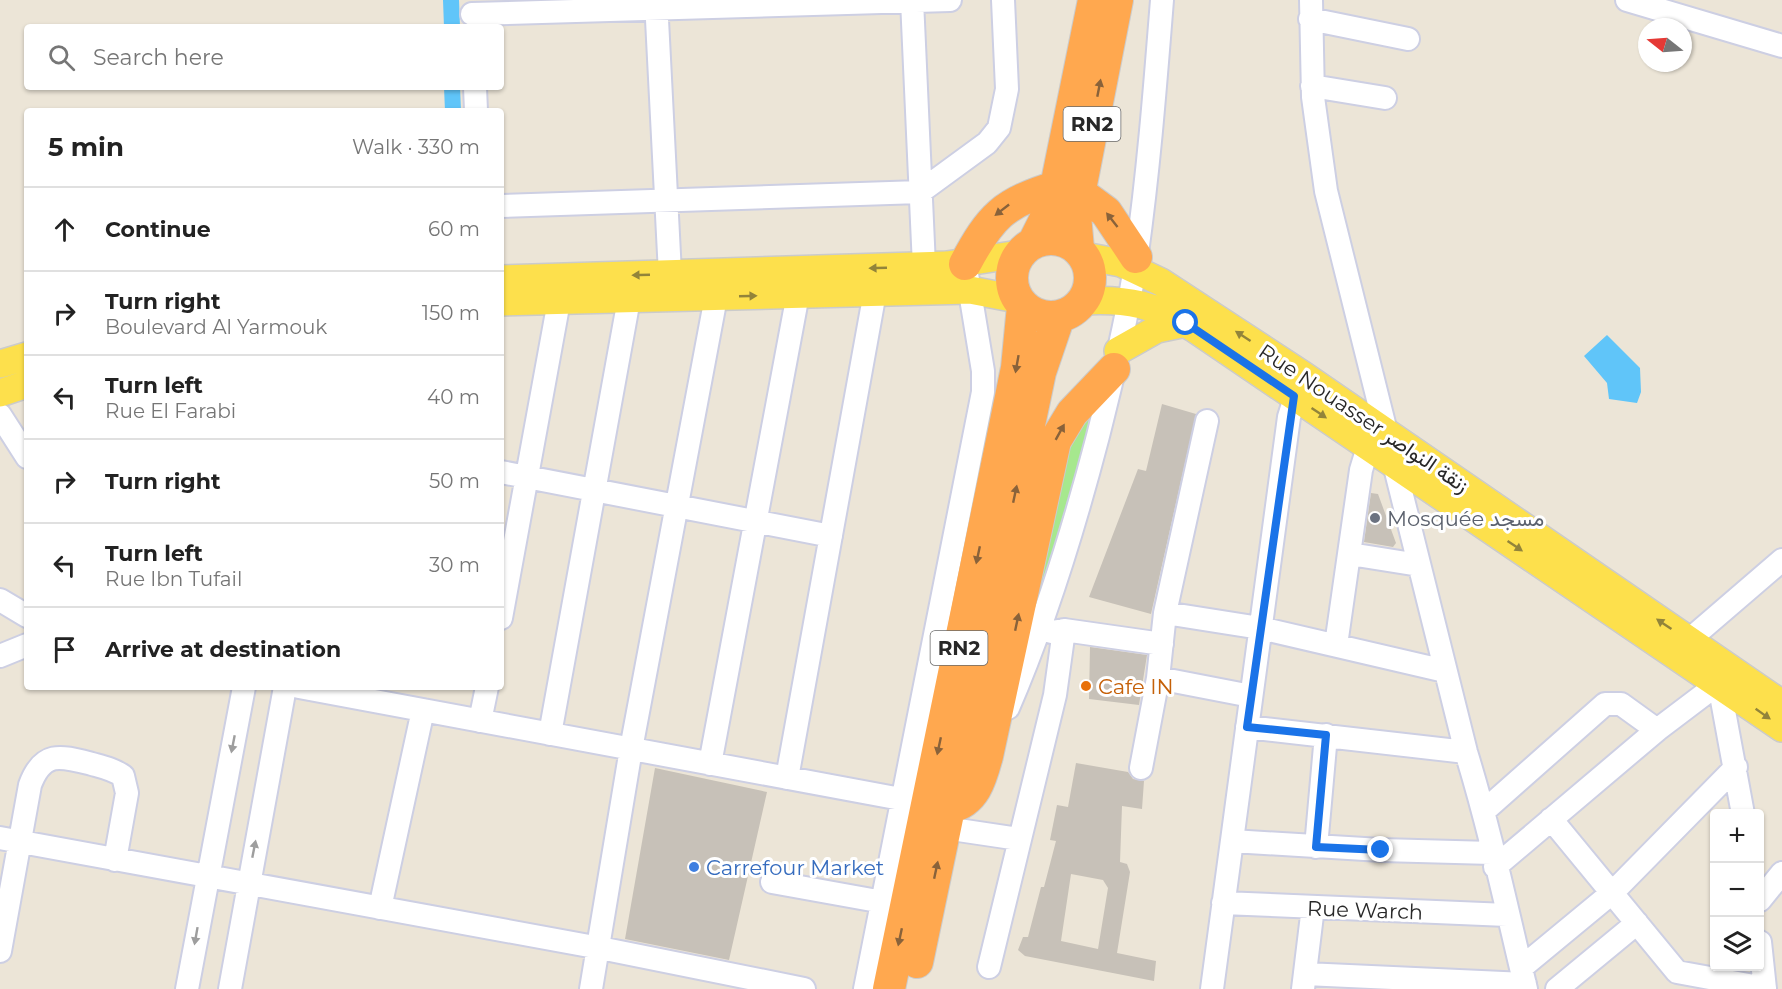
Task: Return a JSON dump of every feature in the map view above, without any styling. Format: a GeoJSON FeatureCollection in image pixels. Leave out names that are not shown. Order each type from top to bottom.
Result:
{"type":"FeatureCollection","features":[{"type":"Feature","properties":{"kind":"highway","name":"RN2"},"geometry":{"type":"LineString","coordinates":[[889,989],[1040,372],[1070,309],[1090,284],[1088,265],[1081,253],[1067,189],[1094,0]]}},
{"type":"Feature","properties":{"kind":"highway","name":"RN2"},"geometry":{"type":"LineString","coordinates":[[912,989],[931,810],[1017,368],[1020,302],[1013,290],[1012,271],[1067,189],[1117,0]]}},
{"type":"Feature","properties":{"kind":"highway"},"geometry":{"type":"LineString","coordinates":[[967,277],[986,226],[1003,209],[1022,198],[1067,189],[1106,212],[1135,262]]}},
{"type":"Feature","properties":{"kind":"highway"},"geometry":{"type":"LineString","coordinates":[[1027,248],[1053,238],[1071,243],[1081,253]]}},
{"type":"Feature","properties":{"kind":"highway"},"geometry":{"type":"LineString","coordinates":[[1020,302],[1040,316],[1070,309]]}},
{"type":"Feature","properties":{"kind":"highway"},"geometry":{"type":"LineString","coordinates":[[931,810],[964,802],[971,796],[987,756],[1055,441],[1072,413],[1116,360]]}},
{"type":"Feature","properties":{"kind":"main road"},"geometry":{"type":"LineString","coordinates":[[504,302],[875,292],[967,277],[1027,248]]}},
{"type":"Feature","properties":{"kind":"main road","name":"Rue Nouasser زنقة النواصر"},"geometry":{"type":"LineString","coordinates":[[1081,253],[1108,260],[1135,262],[1298,386],[1377,440],[1689,640],[1727,678],[1782,704]]}},
{"type":"Feature","properties":{"kind":"main road"},"geometry":{"type":"LineString","coordinates":[[504,279],[924,266],[967,277],[1020,302]]}},
{"type":"Feature","properties":{"kind":"main road"},"geometry":{"type":"LineString","coordinates":[[1070,309],[1128,301],[1143,304],[1186,323],[1298,386]]}},
{"type":"Feature","properties":{"kind":"main road"},"geometry":{"type":"LineString","coordinates":[[1116,360],[1157,329],[1186,323]]}},
{"type":"Feature","properties":{"kind":"main road"},"geometry":{"type":"LineString","coordinates":[[0,364],[24,357]]}},
{"type":"Feature","properties":{"kind":"main road"},"geometry":{"type":"LineString","coordinates":[[0,393],[24,385]]}},
{"type":"Feature","properties":{"kind":"main road"},"geometry":{"type":"LineString","coordinates":[[1377,440],[1394,465],[1727,678],[1782,728]]}},
{"type":"Feature","properties":{"kind":"street"},"geometry":{"type":"LineString","coordinates":[[472,14],[569,5],[950,0]]}},
{"type":"Feature","properties":{"kind":"street"},"geometry":{"type":"LineString","coordinates":[[504,206],[920,192],[987,143],[999,128],[1007,89],[1004,0]]}},
{"type":"Feature","properties":{"kind":"street"},"geometry":{"type":"LineString","coordinates":[[1076,0],[1094,0]]}},
{"type":"Feature","properties":{"kind":"street"},"geometry":{"type":"LineString","coordinates":[[987,756],[1037,633],[1080,499],[1116,360],[1135,262],[1162,0]]}},
{"type":"Feature","properties":{"kind":"street"},"geometry":{"type":"LineString","coordinates":[[913,1],[924,266]]}},
{"type":"Feature","properties":{"kind":"street"},"geometry":{"type":"LineString","coordinates":[[1646,3],[1782,46]]}},
{"type":"Feature","properties":{"kind":"street"},"geometry":{"type":"LineString","coordinates":[[656,4],[670,274]]}},
{"type":"Feature","properties":{"kind":"street"},"geometry":{"type":"LineString","coordinates":[[1336,645],[1361,470],[1377,440],[1326,191],[1312,86],[1311,9],[1408,39]]}},
{"type":"Feature","properties":{"kind":"street"},"geometry":{"type":"LineString","coordinates":[[1312,86],[1385,98]]}},
{"type":"Feature","properties":{"kind":"street"},"geometry":{"type":"LineString","coordinates":[[475,90],[476,108]]}},
{"type":"Feature","properties":{"kind":"street"},"geometry":{"type":"LineString","coordinates":[[865,989],[883,902],[931,810],[955,522],[983,392],[983,371],[967,277]]}},
{"type":"Feature","properties":{"kind":"street"},"geometry":{"type":"LineString","coordinates":[[787,778],[875,292]]}},
{"type":"Feature","properties":{"kind":"street"},"geometry":{"type":"LineString","coordinates":[[710,764],[798,294]]}},
{"type":"Feature","properties":{"kind":"street"},"geometry":{"type":"LineString","coordinates":[[591,989],[600,948],[631,748],[716,297]]}},
{"type":"Feature","properties":{"kind":"street"},"geometry":{"type":"LineString","coordinates":[[550,734],[629,299]]}},
{"type":"Feature","properties":{"kind":"street"},"geometry":{"type":"LineString","coordinates":[[504,592],[559,301]]}},
{"type":"Feature","properties":{"kind":"street"},"geometry":{"type":"LineString","coordinates":[[1212,989],[1260,628],[1298,386]]}},
{"type":"Feature","properties":{"kind":"street"},"geometry":{"type":"LineString","coordinates":[[0,415],[24,452]]}},
{"type":"Feature","properties":{"kind":"street"},"geometry":{"type":"LineString","coordinates":[[1141,768],[1158,678],[1166,613],[1207,421]]}},
{"type":"Feature","properties":{"kind":"street"},"geometry":{"type":"LineString","coordinates":[[1394,465],[1466,752],[1484,811],[1493,860],[1524,981]]}},
{"type":"Feature","properties":{"kind":"street"},"geometry":{"type":"LineString","coordinates":[[504,473],[831,536]]}},
{"type":"Feature","properties":{"kind":"street"},"geometry":{"type":"LineString","coordinates":[[1350,554],[1419,565]]}},
{"type":"Feature","properties":{"kind":"street"},"geometry":{"type":"LineString","coordinates":[[1689,640],[1782,560]]}},
{"type":"Feature","properties":{"kind":"street"},"geometry":{"type":"LineString","coordinates":[[0,600],[24,614]]}},
{"type":"Feature","properties":{"kind":"street"},"geometry":{"type":"LineString","coordinates":[[1166,613],[1260,628],[1445,670]]}},
{"type":"Feature","properties":{"kind":"street"},"geometry":{"type":"LineString","coordinates":[[1037,633],[1064,630],[1162,644]]}},
{"type":"Feature","properties":{"kind":"street"},"geometry":{"type":"LineString","coordinates":[[989,968],[1054,695],[1064,630]]}},
{"type":"Feature","properties":{"kind":"street"},"geometry":{"type":"LineString","coordinates":[[0,656],[24,646]]}},
{"type":"Feature","properties":{"kind":"street"},"geometry":{"type":"LineString","coordinates":[[1158,678],[1251,696]]}},
{"type":"Feature","properties":{"kind":"street"},"geometry":{"type":"LineString","coordinates":[[1232,841],[1493,860],[1551,819],[1657,730],[1727,678]]}},
{"type":"Feature","properties":{"kind":"street"},"geometry":{"type":"LineString","coordinates":[[1727,678],[1742,809]]}},
{"type":"Feature","properties":{"kind":"street"},"geometry":{"type":"LineString","coordinates":[[187,989],[243,690]]}},
{"type":"Feature","properties":{"kind":"street"},"geometry":{"type":"LineString","coordinates":[[230,989],[284,690]]}},
{"type":"Feature","properties":{"kind":"street"},"geometry":{"type":"LineString","coordinates":[[315,690],[787,778],[931,810],[1018,839]]}},
{"type":"Feature","properties":{"kind":"street"},"geometry":{"type":"LineString","coordinates":[[480,721],[486,690]]}},
{"type":"Feature","properties":{"kind":"street"},"geometry":{"type":"LineString","coordinates":[[1484,811],[1605,704],[1621,704],[1657,730]]}},
{"type":"Feature","properties":{"kind":"street"},"geometry":{"type":"LineString","coordinates":[[380,908],[423,710]]}},
{"type":"Feature","properties":{"kind":"street"},"geometry":{"type":"LineString","coordinates":[[1247,727],[1466,752]]}},
{"type":"Feature","properties":{"kind":"street"},"geometry":{"type":"LineString","coordinates":[[1316,847],[1326,735]]}},
{"type":"Feature","properties":{"kind":"street"},"geometry":{"type":"LineString","coordinates":[[0,951],[10,840],[35,772],[44,763],[64,757],[115,770],[123,776],[127,793],[115,860]]}},
{"type":"Feature","properties":{"kind":"street"},"geometry":{"type":"LineString","coordinates":[[1313,908],[1304,981],[1524,981],[1736,767]]}},
{"type":"Feature","properties":{"kind":"street"},"geometry":{"type":"LineString","coordinates":[[1551,819],[1677,972],[1765,988],[1763,971]]}},
{"type":"Feature","properties":{"kind":"street"},"geometry":{"type":"LineString","coordinates":[[10,840],[600,948],[804,989]]}},
{"type":"Feature","properties":{"kind":"street"},"geometry":{"type":"LineString","coordinates":[[1764,895],[1782,873]]}},
{"type":"Feature","properties":{"kind":"street"},"geometry":{"type":"LineString","coordinates":[[772,882],[883,902]]}},
{"type":"Feature","properties":{"kind":"street","name":"Rue Warch"},"geometry":{"type":"LineString","coordinates":[[1223,903],[1508,915]]}},
{"type":"Feature","properties":{"kind":"street"},"geometry":{"type":"LineString","coordinates":[[1557,989],[1637,923]]}},
{"type":"Feature","properties":{"kind":"green space"},"geometry":{"type":"Polygon","coordinates":[[[1096,402],[1029,633],[1063,440],[1096,402]]]}},
{"type":"Feature","properties":{"kind":"water"},"geometry":{"type":"Polygon","coordinates":[[[1607,335],[1640,368],[1641,392],[1637,403],[1609,399],[1607,383],[1584,356],[1607,335]]]}},
{"type":"Feature","properties":{"kind":"building"},"geometry":{"type":"Polygon","coordinates":[[[1162,404],[1196,414],[1151,614],[1089,597],[1138,469],[1146,471],[1162,404]]]}},
{"type":"Feature","properties":{"kind":"building","name":"Mosquée مسجد"},"geometry":{"type":"Polygon","coordinates":[[[1371,493],[1378,494],[1396,543],[1393,547],[1364,542],[1371,493]]]}},
{"type":"Feature","properties":{"kind":"building"},"geometry":{"type":"Polygon","coordinates":[[[1090,647],[1147,655],[1139,705],[1089,699],[1090,647]]]}},
{"type":"Feature","properties":{"kind":"building"},"geometry":{"type":"Polygon","coordinates":[[[1076,763],[1128,772],[1133,779],[1144,781],[1142,809],[1122,806],[1120,862],[1127,864],[1130,872],[1117,953],[1156,961],[1154,981],[1025,956],[1018,950],[1023,937],[1028,937],[1041,887],[1044,887],[1056,841],[1050,840],[1057,805],[1068,807],[1076,763]],[[1071,874],[1061,941],[1098,949],[1108,888],[1103,880],[1071,874]]]}},
{"type":"Feature","properties":{"kind":"building","name":"Carrefour Market"},"geometry":{"type":"Polygon","coordinates":[[[655,768],[767,792],[729,960],[625,939],[655,768]]]}},
{"type":"Feature","properties":{"kind":"waterway"},"geometry":{"type":"LineString","coordinates":[[451,0],[452,24]]}},
{"type":"Feature","properties":{"kind":"waterway"},"geometry":{"type":"LineString","coordinates":[[452,90],[453,108]]}},
{"type":"Feature","properties":{"kind":"place","name":"Mosquée مسجد"},"geometry":{"type":"Point","coordinates":[1375,518]}},
{"type":"Feature","properties":{"kind":"place","name":"Cafe IN"},"geometry":{"type":"Point","coordinates":[1086,686]}},
{"type":"Feature","properties":{"kind":"place","name":"Carrefour Market"},"geometry":{"type":"Point","coordinates":[694,867]}},
{"type":"Feature","properties":{"kind":"route"},"geometry":{"type":"LineString","coordinates":[[1186,323],[1294,396],[1289,417],[1247,727],[1326,735],[1316,847],[1381,850]]}}]}
